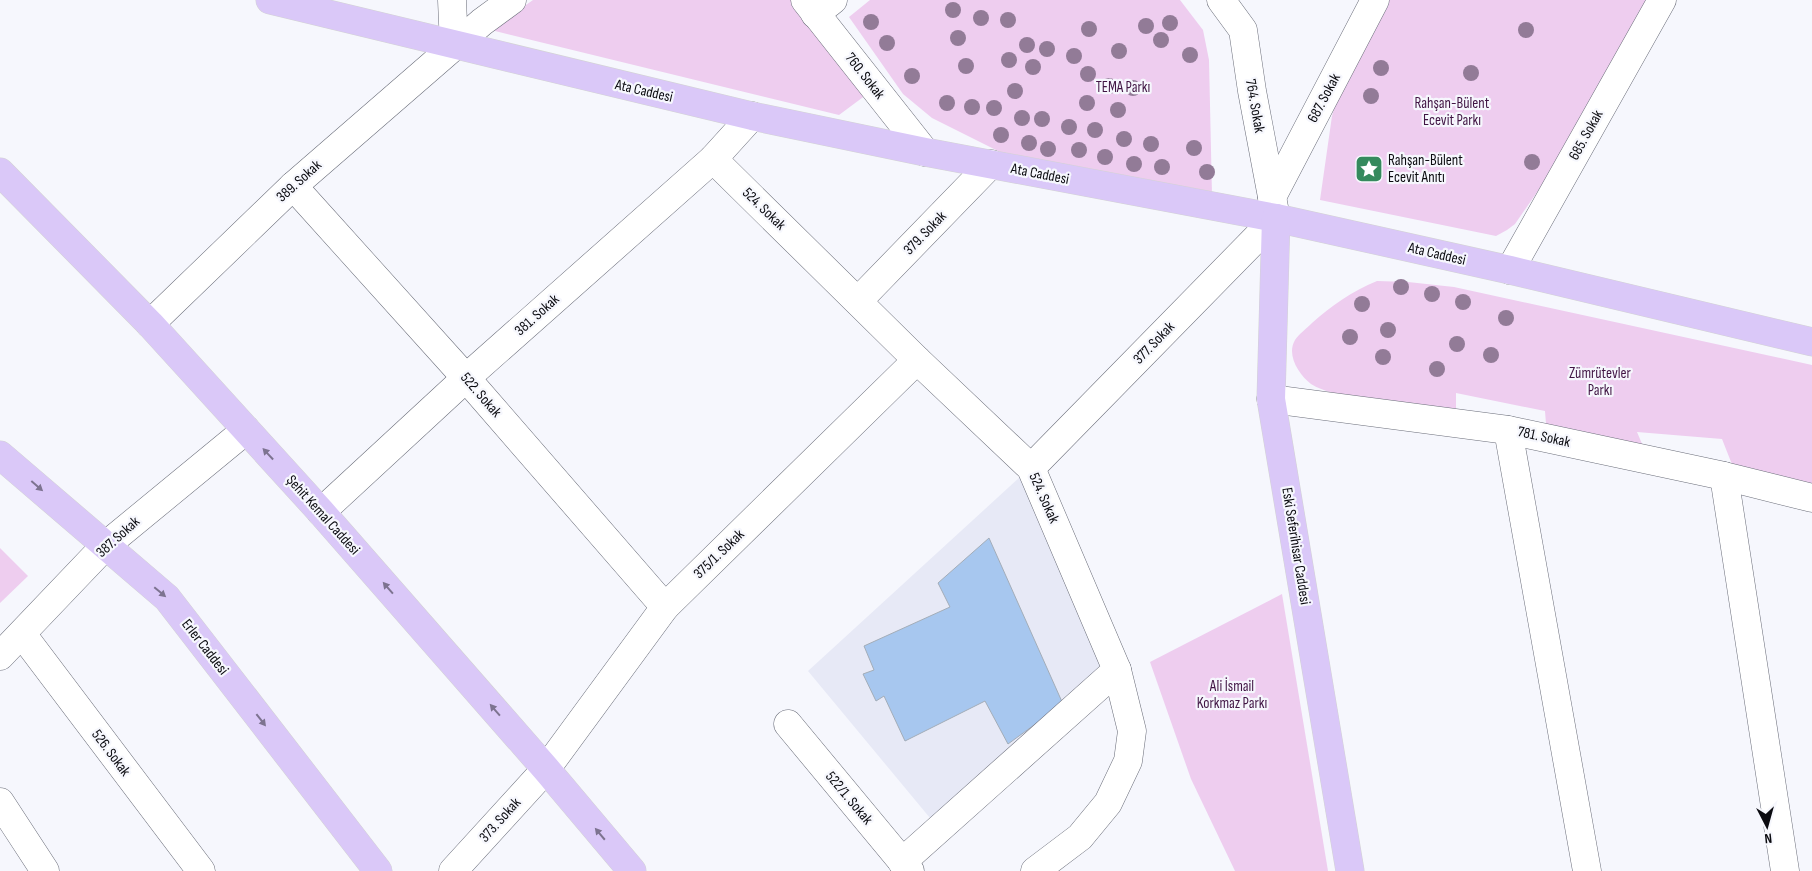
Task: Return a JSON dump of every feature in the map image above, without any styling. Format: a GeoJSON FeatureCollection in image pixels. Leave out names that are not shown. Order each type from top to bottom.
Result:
{"type":"FeatureCollection","features":[{"type":"Feature","properties":{"kind":"main road","name":"Ata Caddesi"},"geometry":{"type":"LineString","coordinates":[[270,0],[454,46],[752,116],[924,152],[1274,208],[1510,270],[1812,342]]}},
{"type":"Feature","properties":{"kind":"main road","name":"Şehit Kemal Caddesi"},"geometry":{"type":"LineString","coordinates":[[0,172],[150,324],[322,512],[546,769],[632,871]]}},
{"type":"Feature","properties":{"kind":"main road","name":"Eski Seferihisar Caddesi"},"geometry":{"type":"LineString","coordinates":[[1274,208],[1271,400],[1350,871]]}},
{"type":"Feature","properties":{"kind":"main road","name":"Erler Caddesi"},"geometry":{"type":"LineString","coordinates":[[0,455],[167,598],[370,869]]}},
{"type":"Feature","properties":{"kind":"street"},"geometry":{"type":"LineString","coordinates":[[452,0],[454,46]]}},
{"type":"Feature","properties":{"kind":"street","name":"389. Sokak"},"geometry":{"type":"LineString","coordinates":[[150,324],[293,186],[482,22],[512,0]]}},
{"type":"Feature","properties":{"kind":"street","name":"764. Sokak"},"geometry":{"type":"LineString","coordinates":[[1221,0],[1244,30],[1252,91],[1274,208]]}},
{"type":"Feature","properties":{"kind":"street","name":"687. Sokak"},"geometry":{"type":"LineString","coordinates":[[1274,208],[1375,0]]}},
{"type":"Feature","properties":{"kind":"street","name":"685. Sokak"},"geometry":{"type":"LineString","coordinates":[[1510,270],[1662,0]]}},
{"type":"Feature","properties":{"kind":"street","name":"760. Sokak"},"geometry":{"type":"LineString","coordinates":[[818,5],[924,152]]}},
{"type":"Feature","properties":{"kind":"street","name":"381. Sokak"},"geometry":{"type":"LineString","coordinates":[[322,512],[466,378],[713,159],[752,116]]}},
{"type":"Feature","properties":{"kind":"street","name":"524. Sokak"},"geometry":{"type":"LineString","coordinates":[[713,159],[917,360],[1031,468],[1117,670],[1132,731],[1128,761],[1108,803],[1080,837],[1036,871]]}},
{"type":"Feature","properties":{"kind":"street","name":"379. Sokak"},"geometry":{"type":"LineString","coordinates":[[858,301],[991,164]]}},
{"type":"Feature","properties":{"kind":"street","name":"522. Sokak"},"geometry":{"type":"LineString","coordinates":[[293,186],[466,378],[664,607]]}},
{"type":"Feature","properties":{"kind":"street","name":"377. Sokak"},"geometry":{"type":"LineString","coordinates":[[1031,468],[1274,208]]}},
{"type":"Feature","properties":{"kind":"street","name":"375/1. Sokak"},"geometry":{"type":"LineString","coordinates":[[546,769],[664,607],[917,360]]}},
{"type":"Feature","properties":{"kind":"street","name":"781. Sokak"},"geometry":{"type":"LineString","coordinates":[[1271,400],[1508,430],[1724,476],[1812,498]]}},
{"type":"Feature","properties":{"kind":"street","name":"387. Sokak"},"geometry":{"type":"LineString","coordinates":[[0,656],[105,546],[246,430]]}},
{"type":"Feature","properties":{"kind":"street"},"geometry":{"type":"LineString","coordinates":[[1508,430],[1587,871]]}},
{"type":"Feature","properties":{"kind":"street"},"geometry":{"type":"LineString","coordinates":[[1724,476],[1785,871]]}},
{"type":"Feature","properties":{"kind":"street","name":"526. Sokak"},"geometry":{"type":"LineString","coordinates":[[22,634],[201,871]]}},
{"type":"Feature","properties":{"kind":"street"},"geometry":{"type":"LineString","coordinates":[[906,867],[1117,670]]}},
{"type":"Feature","properties":{"kind":"street","name":"522/1. Sokak"},"geometry":{"type":"LineString","coordinates":[[788,724],[906,867]]}},
{"type":"Feature","properties":{"kind":"street","name":"373. Sokak"},"geometry":{"type":"LineString","coordinates":[[453,871],[546,769]]}},
{"type":"Feature","properties":{"kind":"street"},"geometry":{"type":"LineString","coordinates":[[0,802],[45,871]]}},
{"type":"Feature","properties":{"kind":"shaded area"},"geometry":{"type":"Polygon","coordinates":[[[1020,477],[1107,673],[935,824],[808,671],[1020,477]]]}},
{"type":"Feature","properties":{"kind":"green space"},"geometry":{"type":"Polygon","coordinates":[[[533,0],[808,0],[874,89],[839,115],[491,30],[533,0]]]}},
{"type":"Feature","properties":{"kind":"green space","name":"TEMA Parkı"},"geometry":{"type":"Polygon","coordinates":[[[870,0],[1180,0],[1203,30],[1209,60],[1212,195],[1002,153],[932,118],[903,94],[849,17],[870,0]]]}},
{"type":"Feature","properties":{"kind":"green space","name":"Rahşan-Bülent Ecevit Parkı"},"geometry":{"type":"Polygon","coordinates":[[[1383,0],[1650,0],[1551,172],[1515,224],[1496,236],[1320,200],[1332,116],[1344,74],[1383,0]]]}},
{"type":"Feature","properties":{"kind":"green space","name":"Zümrütevler Parkı"},"geometry":{"type":"Polygon","coordinates":[[[1377,281],[1454,287],[1812,365],[1812,491],[1735,472],[1722,439],[1637,432],[1648,458],[1547,437],[1545,411],[1456,393],[1456,414],[1332,393],[1311,384],[1295,364],[1292,352],[1295,340],[1334,305],[1350,294],[1377,281]]]}},
{"type":"Feature","properties":{"kind":"green space"},"geometry":{"type":"Polygon","coordinates":[[[0,548],[28,576],[0,603],[0,548]]]}},
{"type":"Feature","properties":{"kind":"green space","name":"Ali İsmail Korkmaz Parkı"},"geometry":{"type":"Polygon","coordinates":[[[1282,594],[1328,871],[1235,871],[1191,779],[1150,662],[1282,594]]]}},
{"type":"Feature","properties":{"kind":"building"},"geometry":{"type":"Polygon","coordinates":[[[989,538],[1063,704],[1008,744],[985,701],[905,741],[884,696],[876,701],[863,674],[874,670],[864,646],[950,607],[938,583],[989,538]]]}},
{"type":"Feature","properties":{"kind":"place","name":"Rahşan-Bülent Ecevit Anıtı"},"geometry":{"type":"Point","coordinates":[1369,169]}}]}
